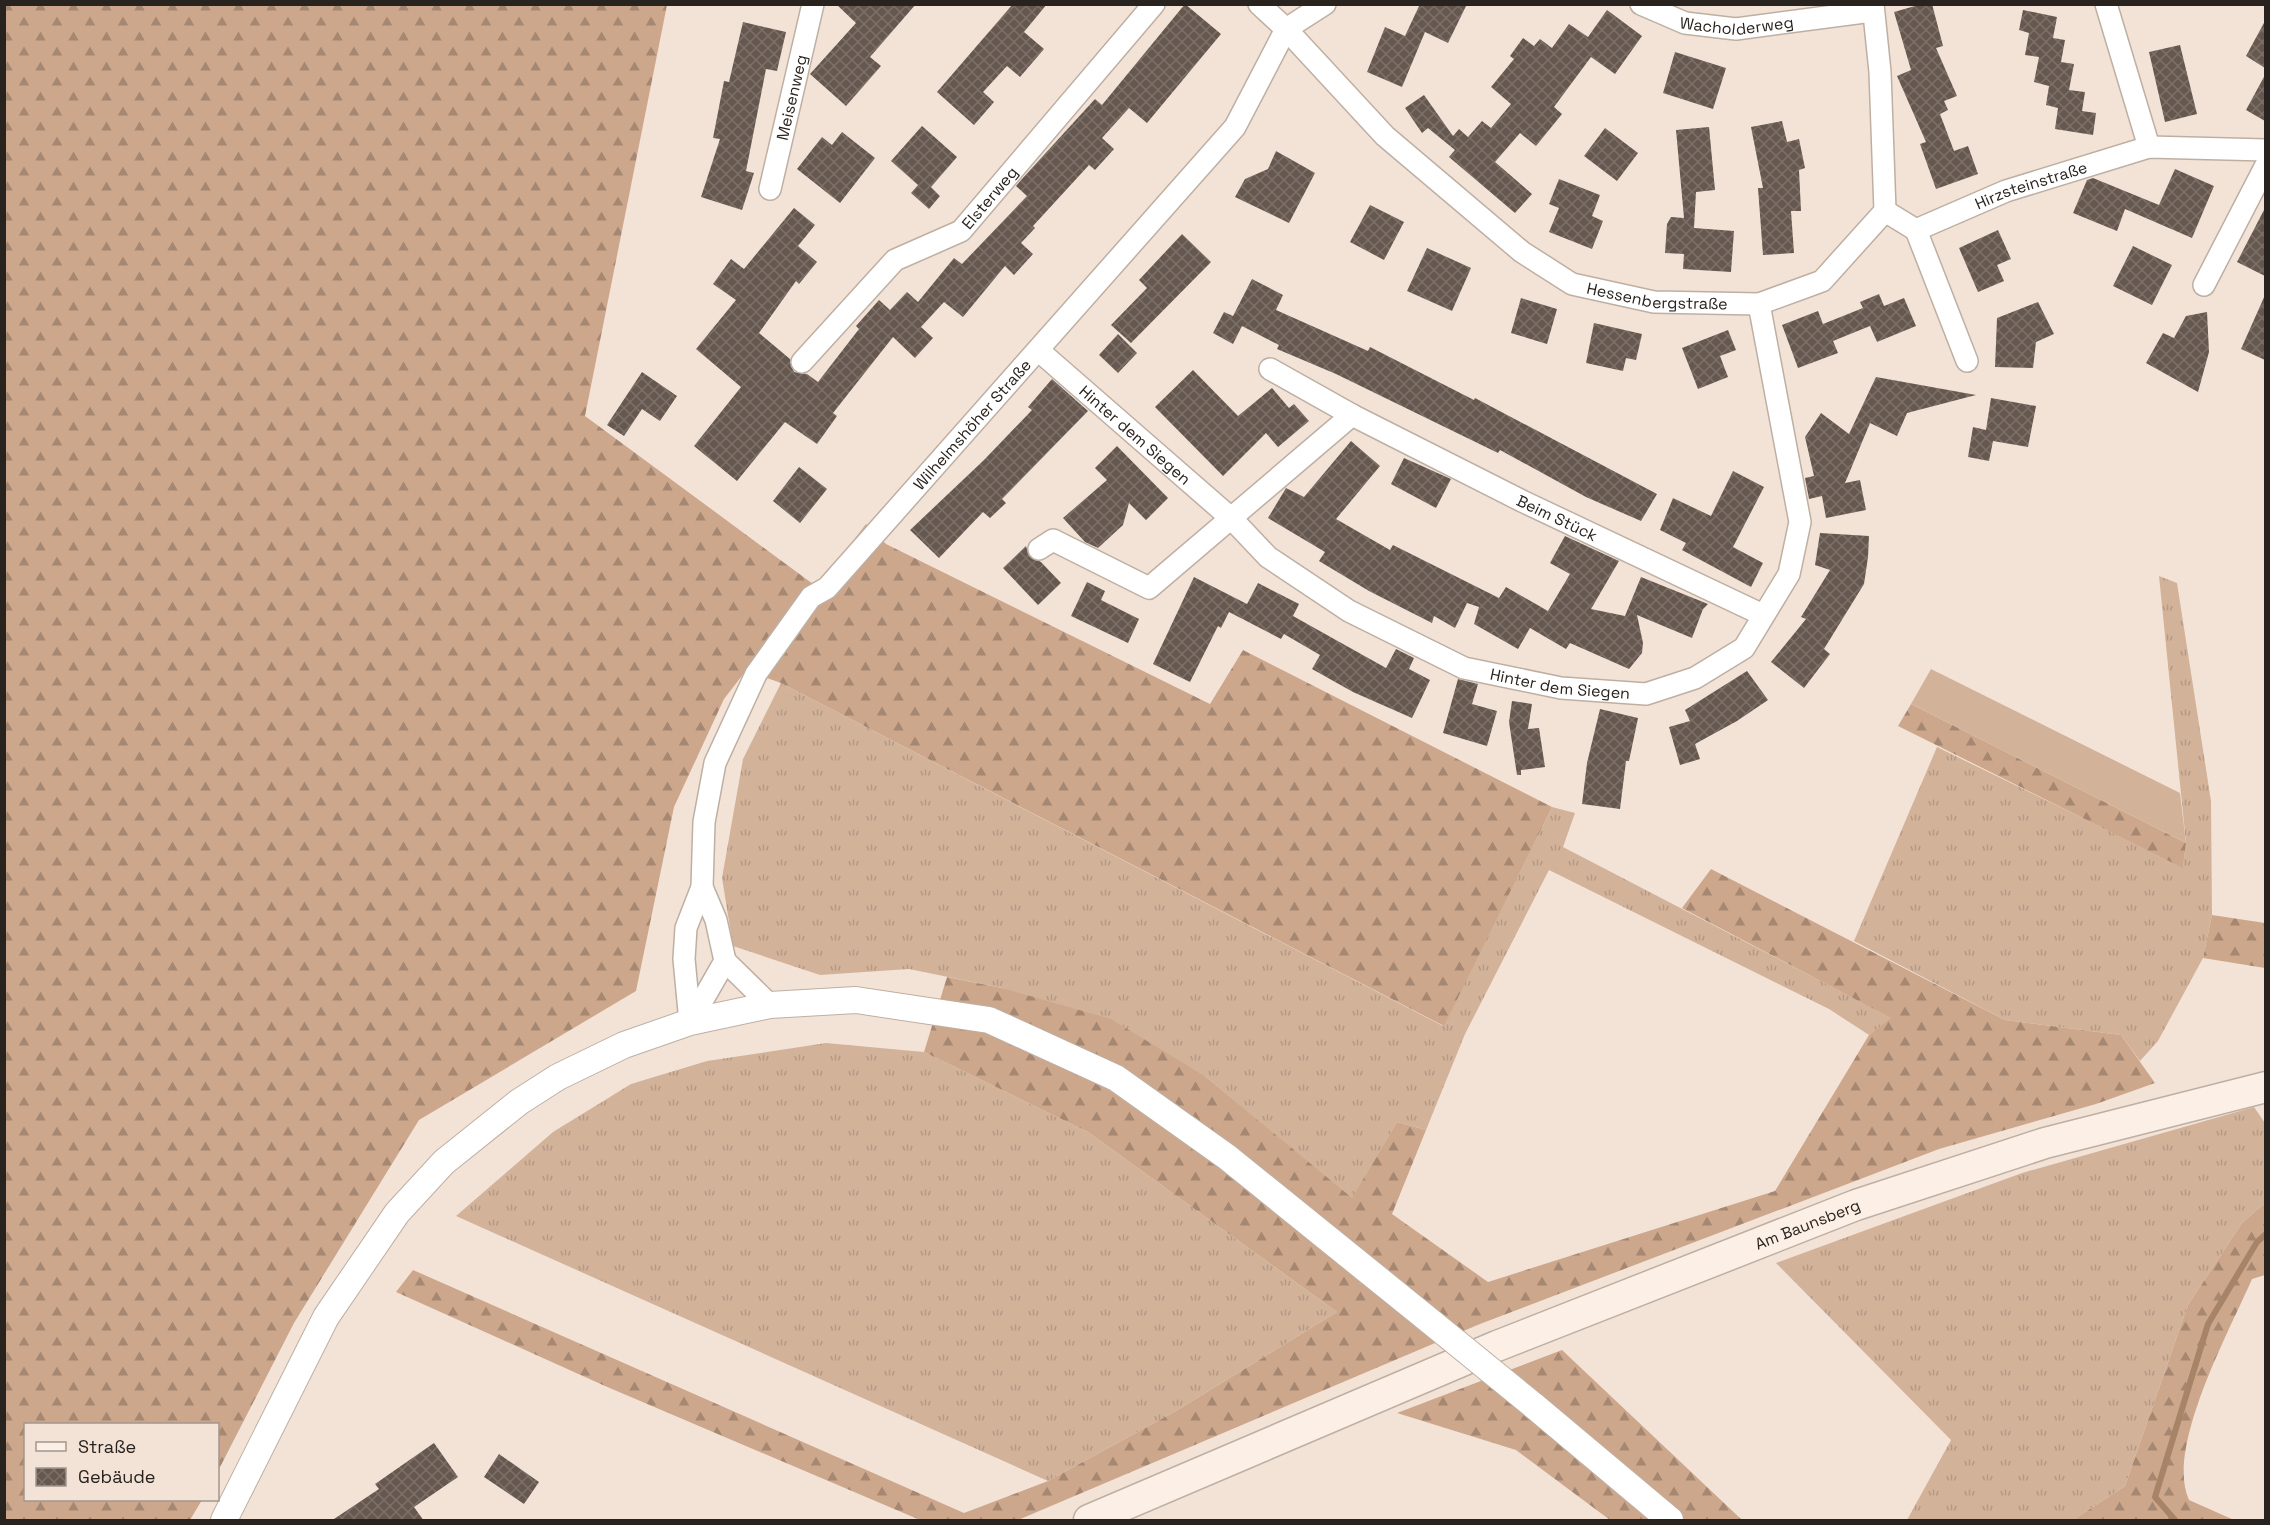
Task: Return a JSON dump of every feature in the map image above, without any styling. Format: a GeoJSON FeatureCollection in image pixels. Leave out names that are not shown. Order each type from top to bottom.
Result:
{"type":"FeatureCollection","features":[{"type":"Feature","properties":{"kind":"main road","name":"Am Baunsberg"},"geometry":{"type":"LineString","coordinates":[[1089,1521],[1497,1346],[1856,1205],[2045,1143],[2265,1087]]}},
{"type":"Feature","properties":{"kind":"street","name":"Meisenweg"},"geometry":{"type":"LineString","coordinates":[[771,189],[813,4]]}},
{"type":"Feature","properties":{"kind":"street","name":"Elsterweg"},"geometry":{"type":"LineString","coordinates":[[802,362],[895,260],[961,231],[1154,4]]}},
{"type":"Feature","properties":{"kind":"street","name":"Hessenbergstraße"},"geometry":{"type":"LineString","coordinates":[[1259,4],[1286,29],[1384,136],[1522,252],[1572,284],[1654,302],[1759,304],[1822,281],[1886,211]]}},
{"type":"Feature","properties":{"kind":"street","name":"Wilhelmshöher Straße"},"geometry":{"type":"LineString","coordinates":[[690,1022],[684,959],[686,928],[702,886],[704,822],[716,764],[756,674],[811,597],[827,588],[1235,127],[1286,29],[1325,4]]}},
{"type":"Feature","properties":{"kind":"street","name":"Wacholderweg"},"geometry":{"type":"LineString","coordinates":[[1641,4],[1685,23],[1736,29],[1873,8]]}},
{"type":"Feature","properties":{"kind":"street"},"geometry":{"type":"LineString","coordinates":[[2106,4],[2149,147]]}},
{"type":"Feature","properties":{"kind":"street"},"geometry":{"type":"LineString","coordinates":[[1873,8],[1880,72],[1886,211],[1916,230],[1967,361]]}},
{"type":"Feature","properties":{"kind":"street","name":"Hirzsteinstraße"},"geometry":{"type":"LineString","coordinates":[[1916,230],[2006,191],[2149,147],[2265,150]]}},
{"type":"Feature","properties":{"kind":"street"},"geometry":{"type":"LineString","coordinates":[[2204,285],[2265,165]]}},
{"type":"Feature","properties":{"kind":"street","name":"Hinter dem Siegen"},"geometry":{"type":"LineString","coordinates":[[1038,350],[1232,519],[1268,557],[1349,611],[1464,668],[1561,688],[1646,694],[1695,678],[1744,648],[1789,574],[1800,522],[1759,304]]}},
{"type":"Feature","properties":{"kind":"street","name":"Beim Stück"},"geometry":{"type":"LineString","coordinates":[[1270,369],[1352,415],[1522,501],[1763,615]]}},
{"type":"Feature","properties":{"kind":"street"},"geometry":{"type":"LineString","coordinates":[[1039,549],[1053,540],[1149,588],[1352,415]]}},
{"type":"Feature","properties":{"kind":"street","name":"Wilhelmshöher Straße"},"geometry":{"type":"LineString","coordinates":[[702,886],[716,920],[725,961]]}},
{"type":"Feature","properties":{"kind":"street"},"geometry":{"type":"LineString","coordinates":[[690,1022],[725,961],[770,1005]]}},
{"type":"Feature","properties":{"kind":"street"},"geometry":{"type":"LineString","coordinates":[[224,1521],[326,1317],[397,1213],[444,1162],[519,1102],[558,1077],[624,1045],[690,1022],[770,1005],[856,1000],[989,1020],[1116,1078],[1227,1157],[1533,1405],[1670,1521]]}},
{"type":"Feature","properties":{"kind":"green space"},"geometry":{"type":"Polygon","coordinates":[[[5,5],[667,5],[585,416],[813,584],[724,699],[674,807],[636,991],[419,1120],[294,1323],[219,1469],[219,1423],[24,1423],[24,1501],[201,1501],[190,1520],[5,1520],[5,5]]]}},
{"type":"Feature","properties":{"kind":"green space"},"geometry":{"type":"Polygon","coordinates":[[[866,524],[886,544],[1210,704],[1243,650],[1552,807],[1444,1026],[781,683],[756,674],[793,620],[866,524]]]}},
{"type":"Feature","properties":{"kind":"green space"},"geometry":{"type":"Polygon","coordinates":[[[2159,576],[2177,583],[2211,801],[2212,915],[2203,958],[2158,1041],[2140,1061],[2121,1035],[2005,1020],[1854,941],[1937,747],[2183,867],[2186,843],[2159,576]]]}},
{"type":"Feature","properties":{"kind":"green space"},"geometry":{"type":"Polygon","coordinates":[[[1931,669],[2180,793],[2186,843],[1911,704],[1931,669]]]}},
{"type":"Feature","properties":{"kind":"green space"},"geometry":{"type":"Polygon","coordinates":[[[781,683],[1443,1026],[1552,807],[1575,813],[1563,847],[1892,1018],[1869,1035],[1829,1009],[1549,870],[1465,1034],[1426,1130],[1397,1122],[1352,1199],[1206,1077],[1002,988],[909,969],[820,975],[733,946],[722,878],[743,759],[781,683]]]}},
{"type":"Feature","properties":{"kind":"green space"},"geometry":{"type":"Polygon","coordinates":[[[1911,704],[2186,843],[2183,868],[1898,726],[1911,704]]]}},
{"type":"Feature","properties":{"kind":"green space"},"geometry":{"type":"Polygon","coordinates":[[[1711,869],[2005,1020],[2121,1035],[2155,1083],[2096,1104],[1939,1149],[1480,1324],[1018,1520],[920,1520],[605,1386],[396,1292],[413,1270],[964,1513],[1048,1481],[1176,1411],[1337,1312],[1088,1132],[924,1052],[947,977],[1002,988],[1111,1019],[1206,1077],[1352,1198],[1397,1122],[1426,1130],[1392,1214],[1488,1282],[1775,1191],[1869,1035],[1891,1018],[1682,908],[1711,869]]]}},
{"type":"Feature","properties":{"kind":"green space"},"geometry":{"type":"Polygon","coordinates":[[[2212,915],[2265,923],[2265,968],[2203,958],[2212,915]]]}},
{"type":"Feature","properties":{"kind":"green space"},"geometry":{"type":"Polygon","coordinates":[[[826,1043],[924,1052],[1088,1132],[1337,1312],[1176,1411],[1048,1481],[456,1216],[553,1132],[631,1084],[707,1061],[826,1043]]]}},
{"type":"Feature","properties":{"kind":"green space"},"geometry":{"type":"Polygon","coordinates":[[[2254,1107],[2265,1123],[2265,1203],[2242,1223],[2188,1305],[2125,1486],[2073,1520],[1907,1520],[1951,1440],[1776,1263],[2022,1173],[2254,1107]]]}},
{"type":"Feature","properties":{"kind":"green space"},"geometry":{"type":"Polygon","coordinates":[[[2265,1203],[2265,1275],[2252,1279],[2216,1358],[2203,1389],[2186,1451],[2184,1478],[2189,1500],[2234,1520],[2073,1520],[2125,1486],[2188,1305],[2242,1223],[2265,1203]]]}},
{"type":"Feature","properties":{"kind":"green space"},"geometry":{"type":"Polygon","coordinates":[[[1562,1350],[1742,1520],[1610,1520],[1516,1450],[1397,1413],[1562,1350]]]}},
{"type":"Feature","properties":{"kind":"building"},"geometry":{"type":"Polygon","coordinates":[[[836,4],[916,4],[870,57],[881,66],[846,106],[810,74],[856,23],[836,4]]]}},
{"type":"Feature","properties":{"kind":"building"},"geometry":{"type":"Polygon","coordinates":[[[1013,4],[1047,4],[1024,32],[1044,49],[1020,77],[1007,66],[983,92],[994,102],[974,125],[937,92],[1013,4]]]}},
{"type":"Feature","properties":{"kind":"building"},"geometry":{"type":"Polygon","coordinates":[[[1185,4],[1221,34],[1147,123],[1129,108],[1102,138],[1114,149],[1095,170],[1089,165],[1033,226],[1035,228],[1021,243],[1033,254],[1014,275],[1005,266],[963,317],[944,302],[921,327],[933,338],[915,358],[893,337],[833,413],[837,416],[817,444],[785,422],[737,481],[694,446],[741,387],[696,349],[736,300],[713,284],[731,259],[744,269],[794,208],[815,225],[798,246],[817,262],[799,284],[796,281],[759,333],[790,359],[794,372],[807,374],[818,382],[859,329],[856,326],[879,300],[890,310],[907,292],[918,302],[954,258],[962,264],[1027,196],[1016,186],[1021,180],[1095,99],[1102,105],[1185,4]]]}},
{"type":"Feature","properties":{"kind":"building"},"geometry":{"type":"Polygon","coordinates":[[[1420,4],[1467,4],[1448,43],[1425,32],[1402,87],[1367,72],[1385,27],[1405,36],[1420,4]]]}},
{"type":"Feature","properties":{"kind":"building"},"geometry":{"type":"Polygon","coordinates":[[[1922,4],[1932,4],[1943,46],[1936,48],[1957,96],[1944,101],[1948,110],[1940,114],[1954,151],[1968,146],[1978,174],[1936,189],[1920,144],[1926,142],[1897,76],[1911,70],[1894,12],[1922,4]]]}},
{"type":"Feature","properties":{"kind":"building"},"geometry":{"type":"Polygon","coordinates":[[[1607,10],[1642,36],[1615,74],[1591,57],[1554,107],[1562,114],[1536,146],[1520,133],[1495,162],[1532,194],[1515,213],[1449,157],[1455,150],[1428,128],[1422,133],[1405,108],[1424,95],[1453,136],[1459,129],[1468,137],[1482,121],[1491,128],[1511,104],[1491,87],[1514,59],[1510,56],[1523,38],[1534,46],[1540,39],[1552,48],[1569,24],[1588,37],[1607,10]]]}},
{"type":"Feature","properties":{"kind":"building"},"geometry":{"type":"Polygon","coordinates":[[[2023,10],[2057,17],[2053,38],[2065,40],[2061,62],[2074,64],[2069,90],[2085,92],[2082,111],[2096,113],[2093,135],[2055,129],[2058,108],[2046,105],[2049,86],[2034,82],[2039,57],[2025,55],[2029,33],[2019,30],[2023,10]]]}},
{"type":"Feature","properties":{"kind":"building"},"geometry":{"type":"Polygon","coordinates":[[[2265,21],[2265,68],[2246,56],[2265,21]]]}},
{"type":"Feature","properties":{"kind":"building"},"geometry":{"type":"Polygon","coordinates":[[[743,22],[786,32],[777,71],[766,69],[746,171],[754,173],[742,210],[701,197],[720,139],[713,138],[724,81],[729,82],[743,22]]]}},
{"type":"Feature","properties":{"kind":"building"},"geometry":{"type":"Polygon","coordinates":[[[2180,45],[2197,114],[2165,122],[2149,52],[2180,45]]]}},
{"type":"Feature","properties":{"kind":"building"},"geometry":{"type":"Polygon","coordinates":[[[1675,52],[1726,68],[1713,109],[1663,93],[1675,52]]]}},
{"type":"Feature","properties":{"kind":"building"},"geometry":{"type":"Polygon","coordinates":[[[2265,75],[2265,121],[2246,110],[2265,75]]]}},
{"type":"Feature","properties":{"kind":"building"},"geometry":{"type":"Polygon","coordinates":[[[1782,121],[1787,142],[1799,139],[1805,168],[1799,170],[1801,211],[1791,211],[1794,253],[1763,255],[1758,188],[1763,188],[1751,127],[1782,121]]]}},
{"type":"Feature","properties":{"kind":"building"},"geometry":{"type":"Polygon","coordinates":[[[922,126],[957,157],[931,187],[940,196],[929,209],[911,193],[918,185],[891,161],[922,126]]]}},
{"type":"Feature","properties":{"kind":"building"},"geometry":{"type":"Polygon","coordinates":[[[1709,127],[1715,190],[1696,192],[1694,228],[1734,231],[1731,272],[1683,269],[1684,254],[1665,253],[1667,224],[1671,217],[1684,218],[1676,130],[1709,127]]]}},
{"type":"Feature","properties":{"kind":"building"},"geometry":{"type":"Polygon","coordinates":[[[1605,128],[1638,153],[1617,181],[1584,156],[1605,128]]]}},
{"type":"Feature","properties":{"kind":"building"},"geometry":{"type":"Polygon","coordinates":[[[842,132],[875,158],[840,203],[797,169],[822,137],[832,145],[842,132]]]}},
{"type":"Feature","properties":{"kind":"building"},"geometry":{"type":"Polygon","coordinates":[[[1276,151],[1315,173],[1289,223],[1235,197],[1245,179],[1268,169],[1276,151]]]}},
{"type":"Feature","properties":{"kind":"building"},"geometry":{"type":"Polygon","coordinates":[[[2175,169],[2214,186],[2192,238],[2125,209],[2117,231],[2073,213],[2087,180],[2093,178],[2159,205],[2175,169]]]}},
{"type":"Feature","properties":{"kind":"building"},"geometry":{"type":"Polygon","coordinates":[[[1559,179],[1600,195],[1592,216],[1603,221],[1592,249],[1549,232],[1559,208],[1549,204],[1559,179]]]}},
{"type":"Feature","properties":{"kind":"building"},"geometry":{"type":"Polygon","coordinates":[[[1370,205],[1404,222],[1384,260],[1350,242],[1370,205]]]}},
{"type":"Feature","properties":{"kind":"building"},"geometry":{"type":"Polygon","coordinates":[[[2265,208],[2265,276],[2237,262],[2265,208]]]}},
{"type":"Feature","properties":{"kind":"building"},"geometry":{"type":"Polygon","coordinates":[[[1998,230],[2011,259],[1997,265],[2004,281],[1978,292],[1959,248],[1998,230]]]}},
{"type":"Feature","properties":{"kind":"building"},"geometry":{"type":"Polygon","coordinates":[[[1182,234],[1211,262],[1131,343],[1111,325],[1147,288],[1139,280],[1182,234]]]}},
{"type":"Feature","properties":{"kind":"building"},"geometry":{"type":"Polygon","coordinates":[[[2133,246],[2172,265],[2152,305],[2113,286],[2133,246]]]}},
{"type":"Feature","properties":{"kind":"building"},"geometry":{"type":"Polygon","coordinates":[[[1427,248],[1471,268],[1452,311],[1407,291],[1427,248]]]}},
{"type":"Feature","properties":{"kind":"building"},"geometry":{"type":"Polygon","coordinates":[[[1252,279],[1283,295],[1276,310],[1368,351],[1370,347],[1474,400],[1475,398],[1657,494],[1641,521],[1586,497],[1500,450],[1498,453],[1336,374],[1277,349],[1279,345],[1242,326],[1233,344],[1213,333],[1224,312],[1233,316],[1252,279]]]}},
{"type":"Feature","properties":{"kind":"building"},"geometry":{"type":"Polygon","coordinates":[[[1879,294],[1884,306],[1904,298],[1916,326],[1877,342],[1870,326],[1833,341],[1838,353],[1798,368],[1782,325],[1818,311],[1823,324],[1863,308],[1860,302],[1879,294]]]}},
{"type":"Feature","properties":{"kind":"building"},"geometry":{"type":"Polygon","coordinates":[[[2265,295],[2265,360],[2241,349],[2265,295]]]}},
{"type":"Feature","properties":{"kind":"building"},"geometry":{"type":"Polygon","coordinates":[[[1521,298],[1557,309],[1547,344],[1511,333],[1521,298]]]}},
{"type":"Feature","properties":{"kind":"building"},"geometry":{"type":"Polygon","coordinates":[[[2038,302],[2054,334],[2036,342],[2033,368],[1995,367],[1997,318],[2038,302]]]}},
{"type":"Feature","properties":{"kind":"building"},"geometry":{"type":"Polygon","coordinates":[[[2207,312],[2209,352],[2198,392],[2146,363],[2163,333],[2174,338],[2186,316],[2207,312]]]}},
{"type":"Feature","properties":{"kind":"building"},"geometry":{"type":"Polygon","coordinates":[[[1594,323],[1642,334],[1636,360],[1626,358],[1623,371],[1586,363],[1594,323]]]}},
{"type":"Feature","properties":{"kind":"building"},"geometry":{"type":"Polygon","coordinates":[[[1728,330],[1736,350],[1720,356],[1728,377],[1698,389],[1682,348],[1728,330]]]}},
{"type":"Feature","properties":{"kind":"building"},"geometry":{"type":"Polygon","coordinates":[[[1118,334],[1137,353],[1118,373],[1099,355],[1118,334]]]}},
{"type":"Feature","properties":{"kind":"building"},"geometry":{"type":"Polygon","coordinates":[[[1193,370],[1238,416],[1272,388],[1289,408],[1294,404],[1309,421],[1278,447],[1266,433],[1223,476],[1155,407],[1193,370]]]}},
{"type":"Feature","properties":{"kind":"building"},"geometry":{"type":"Polygon","coordinates":[[[642,372],[677,396],[660,421],[642,409],[624,436],[607,425],[642,372]]]}},
{"type":"Feature","properties":{"kind":"building"},"geometry":{"type":"Polygon","coordinates":[[[1876,377],[1976,395],[1907,413],[1897,436],[1870,423],[1845,483],[1860,480],[1866,510],[1826,518],[1822,496],[1809,499],[1805,478],[1814,476],[1805,437],[1821,413],[1849,434],[1876,377]]]}},
{"type":"Feature","properties":{"kind":"building"},"geometry":{"type":"Polygon","coordinates":[[[1052,379],[1088,411],[1002,499],[1006,503],[990,518],[983,512],[939,558],[910,530],[984,460],[1032,410],[1028,407],[1052,379]]]}},
{"type":"Feature","properties":{"kind":"building"},"geometry":{"type":"Polygon","coordinates":[[[1991,398],[2036,406],[2028,447],[1993,441],[1989,461],[1968,457],[1973,427],[1986,430],[1991,398]]]}},
{"type":"Feature","properties":{"kind":"building"},"geometry":{"type":"Polygon","coordinates":[[[1351,441],[1380,466],[1336,519],[1390,550],[1393,545],[1499,598],[1506,587],[1548,611],[1570,574],[1550,563],[1565,536],[1619,561],[1591,609],[1625,616],[1641,577],[1708,604],[1703,609],[1692,638],[1637,615],[1643,643],[1642,653],[1629,669],[1570,643],[1566,649],[1530,628],[1518,649],[1474,624],[1479,607],[1467,603],[1455,628],[1434,616],[1432,623],[1369,591],[1319,561],[1325,552],[1268,518],[1286,488],[1304,497],[1351,441]]]}},
{"type":"Feature","properties":{"kind":"building"},"geometry":{"type":"Polygon","coordinates":[[[1117,446],[1168,498],[1146,520],[1129,503],[1123,525],[1098,548],[1085,542],[1063,518],[1107,480],[1095,468],[1117,446]]]}},
{"type":"Feature","properties":{"kind":"building"},"geometry":{"type":"Polygon","coordinates":[[[1404,458],[1451,479],[1436,508],[1391,484],[1404,458]]]}},
{"type":"Feature","properties":{"kind":"building"},"geometry":{"type":"Polygon","coordinates":[[[799,467],[827,489],[800,523],[773,501],[799,467]]]}},
{"type":"Feature","properties":{"kind":"building"},"geometry":{"type":"Polygon","coordinates":[[[1733,471],[1764,487],[1733,547],[1763,563],[1751,587],[1682,550],[1686,543],[1660,530],[1673,498],[1711,516],[1733,471]]]}},
{"type":"Feature","properties":{"kind":"building"},"geometry":{"type":"Polygon","coordinates":[[[1820,533],[1869,536],[1868,557],[1864,584],[1824,649],[1830,654],[1804,688],[1771,662],[1806,619],[1801,617],[1830,570],[1815,565],[1820,533]]]}},
{"type":"Feature","properties":{"kind":"building"},"geometry":{"type":"Polygon","coordinates":[[[1026,546],[1029,556],[1041,562],[1061,583],[1038,605],[1003,568],[1026,546]]]}},
{"type":"Feature","properties":{"kind":"building"},"geometry":{"type":"Polygon","coordinates":[[[1194,577],[1247,604],[1258,583],[1299,604],[1293,616],[1386,668],[1396,649],[1414,658],[1409,669],[1430,680],[1412,718],[1353,692],[1312,669],[1320,655],[1284,634],[1281,639],[1229,612],[1221,628],[1218,626],[1190,682],[1153,664],[1194,577]]]}},
{"type":"Feature","properties":{"kind":"building"},"geometry":{"type":"Polygon","coordinates":[[[1087,582],[1105,591],[1101,600],[1139,619],[1128,643],[1071,616],[1087,582]]]}},
{"type":"Feature","properties":{"kind":"building"},"geometry":{"type":"Polygon","coordinates":[[[1747,671],[1768,700],[1737,721],[1695,744],[1700,759],[1680,765],[1669,727],[1690,721],[1685,710],[1747,671]]]}},
{"type":"Feature","properties":{"kind":"building"},"geometry":{"type":"Polygon","coordinates":[[[1458,679],[1478,684],[1472,704],[1497,711],[1487,746],[1443,733],[1458,679]]]}},
{"type":"Feature","properties":{"kind":"building"},"geometry":{"type":"Polygon","coordinates":[[[1512,701],[1532,704],[1528,729],[1539,728],[1545,767],[1521,770],[1521,775],[1517,775],[1509,722],[1512,701]]]}},
{"type":"Feature","properties":{"kind":"building"},"geometry":{"type":"Polygon","coordinates":[[[1600,709],[1638,718],[1629,761],[1626,761],[1620,809],[1582,804],[1587,763],[1600,709]]]}},
{"type":"Feature","properties":{"kind":"building"},"geometry":{"type":"Polygon","coordinates":[[[434,1443],[458,1477],[414,1507],[424,1521],[331,1521],[379,1489],[375,1484],[434,1443]]]}},
{"type":"Feature","properties":{"kind":"building"},"geometry":{"type":"Polygon","coordinates":[[[499,1454],[539,1482],[524,1504],[484,1477],[499,1454]]]}},
{"type":"Feature","properties":{"kind":"waterway"},"geometry":{"type":"LineString","coordinates":[[2175,1520],[2155,1497],[2208,1324],[2257,1242],[2266,1234]]}}]}
